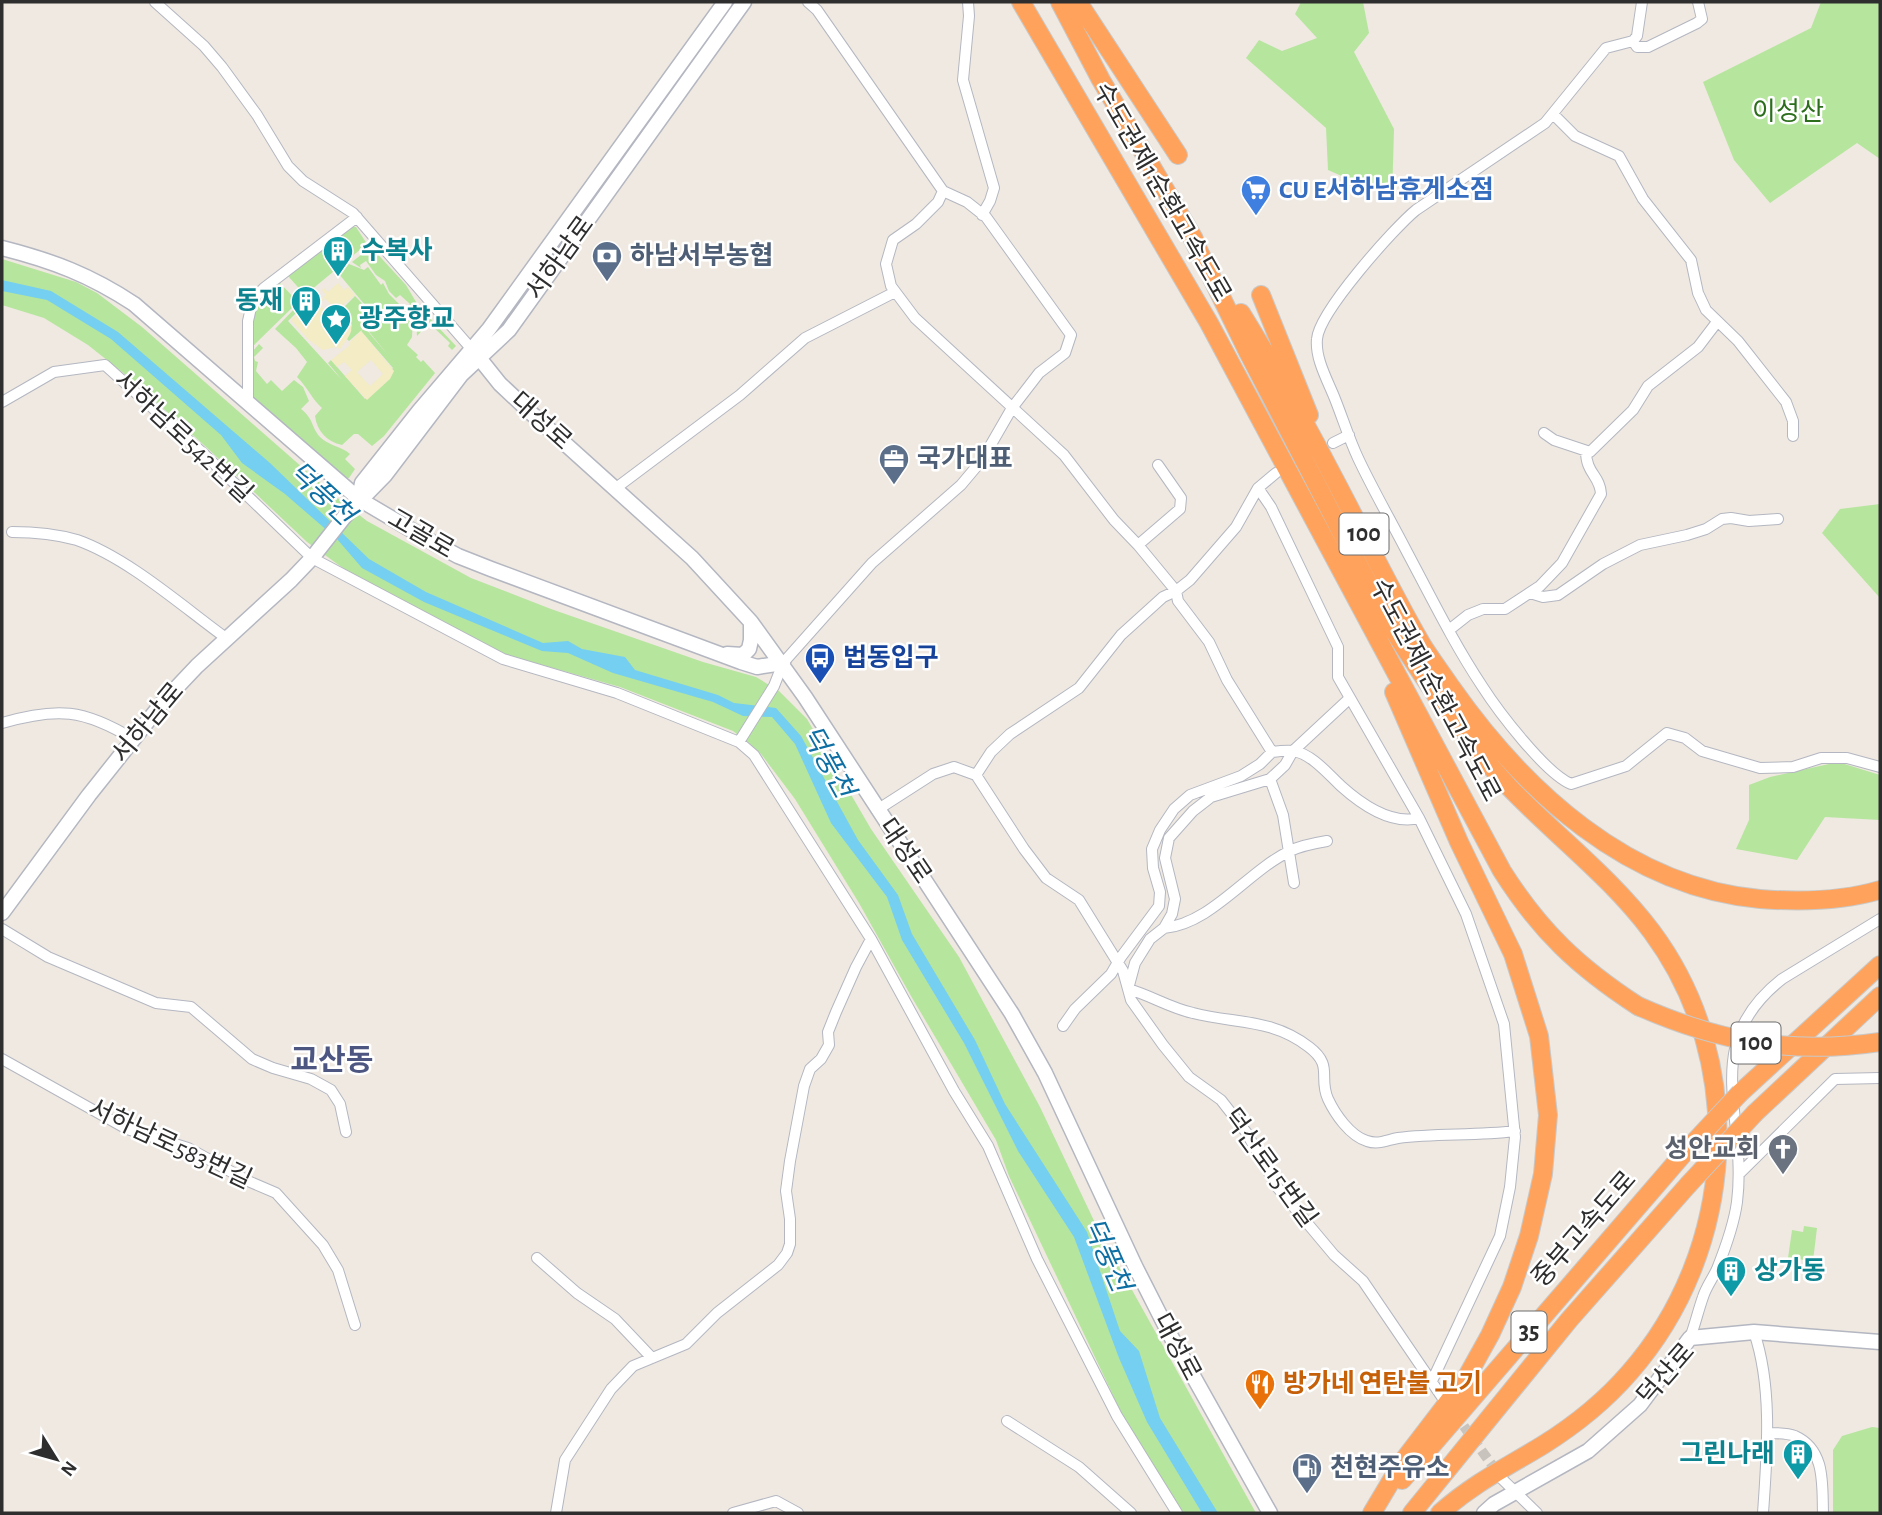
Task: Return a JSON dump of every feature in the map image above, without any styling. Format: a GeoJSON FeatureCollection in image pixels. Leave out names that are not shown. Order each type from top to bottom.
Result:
{"type":"FeatureCollection","features":[{"type":"Feature","properties":{"kind":"highway","name":"수도권제1순환고속도로"},"geometry":{"type":"LineString","coordinates":[[1021,2],[1209,323],[1496,859],[1524,906],[1560,947],[1599,980],[1638,1006],[1677,1024],[1758,1044],[1824,1047],[1880,1042]]}},
{"type":"Feature","properties":{"kind":"highway","name":"수도권제1순환고속도로"},"geometry":{"type":"LineString","coordinates":[[1060,2],[1101,80],[1189,231],[1329,451],[1422,645],[1470,714],[1514,766],[1596,838],[1657,872],[1692,886],[1733,896],[1779,900],[1856,897],[1880,890]]}},
{"type":"Feature","properties":{"kind":"highway"},"geometry":{"type":"LineString","coordinates":[[1079,2],[1178,155]]}},
{"type":"Feature","properties":{"kind":"highway"},"geometry":{"type":"LineString","coordinates":[[1189,231],[1249,354],[1386,618],[1409,656],[1480,754],[1619,894],[1652,933],[1680,976],[1707,1053],[1714,1088],[1718,1138],[1717,1173],[1703,1239],[1688,1279],[1654,1341],[1603,1400],[1552,1439],[1471,1487],[1440,1513]]}},
{"type":"Feature","properties":{"kind":"highway"},"geometry":{"type":"LineString","coordinates":[[1261,295],[1301,394],[1329,451]]}},
{"type":"Feature","properties":{"kind":"highway"},"geometry":{"type":"LineString","coordinates":[[1345,579],[1459,842],[1513,954],[1539,1036],[1548,1115],[1543,1174],[1529,1236],[1512,1287],[1465,1380],[1403,1461],[1372,1513]]}},
{"type":"Feature","properties":{"kind":"highway","name":"중부고속도로"},"geometry":{"type":"LineString","coordinates":[[1372,1513],[1685,1152],[1740,1093],[1880,965]]}},
{"type":"Feature","properties":{"kind":"highway","name":"중부고속도로"},"geometry":{"type":"LineString","coordinates":[[1412,1513],[1569,1320],[1688,1185],[1755,1113],[1880,996]]}},
{"type":"Feature","properties":{"kind":"street","name":"대성로"},"geometry":{"type":"LineString","coordinates":[[155,2],[186,28],[222,67],[257,115],[288,166],[303,181],[356,217],[500,384],[692,558],[751,622],[782,663],[1012,1013],[1045,1073],[1163,1322],[1266,1512]]}},
{"type":"Feature","properties":{"kind":"street","name":"서하남로"},"geometry":{"type":"LineString","coordinates":[[2,913],[163,702],[226,638],[291,580],[314,556],[359,499],[384,475],[476,354],[489,329],[725,2]]}},
{"type":"Feature","properties":{"kind":"street","name":"서하남로"},"geometry":{"type":"LineString","coordinates":[[476,354],[509,330],[744,2]]}},
{"type":"Feature","properties":{"kind":"street"},"geometry":{"type":"LineString","coordinates":[[739,742],[774,686],[782,663],[834,609],[872,563],[961,485],[982,460],[1012,408],[1039,373],[1065,353],[1071,335],[982,215],[967,202],[943,191],[817,10],[808,2]]}},
{"type":"Feature","properties":{"kind":"street"},"geometry":{"type":"LineString","coordinates":[[968,2],[962,80],[994,188],[982,215]]}},
{"type":"Feature","properties":{"kind":"street"},"geometry":{"type":"LineString","coordinates":[[1643,2],[1637,36],[1633,41],[1606,48],[1545,123],[1404,220],[1364,265],[1329,313],[1317,335],[1316,346],[1320,363],[1358,458],[1449,630],[1499,711],[1552,770],[1570,784],[1626,766],[1667,733],[1685,738],[1702,751],[1760,768],[1793,767],[1821,758],[1847,758],[1880,767]]}},
{"type":"Feature","properties":{"kind":"street"},"geometry":{"type":"LineString","coordinates":[[1633,41],[1637,47],[1648,47],[1697,23],[1702,19],[1698,2]]}},
{"type":"Feature","properties":{"kind":"street"},"geometry":{"type":"LineString","coordinates":[[1552,114],[1576,136],[1619,156],[1643,199],[1691,260],[1698,293],[1706,310],[1738,341],[1787,402],[1793,421],[1793,436]]}},
{"type":"Feature","properties":{"kind":"street"},"geometry":{"type":"LineString","coordinates":[[943,191],[938,202],[916,224],[893,240],[886,264],[891,286],[915,318],[1064,456],[1114,520],[1177,591],[1178,601],[1209,642],[1227,680],[1272,752]]}},
{"type":"Feature","properties":{"kind":"street"},"geometry":{"type":"LineString","coordinates":[[248,401],[247,333],[255,295],[356,217]]}},
{"type":"Feature","properties":{"kind":"street","name":"고골로"},"geometry":{"type":"LineString","coordinates":[[2,248],[74,269],[103,283],[134,304],[359,499],[458,556],[757,667],[782,663]]}},
{"type":"Feature","properties":{"kind":"street"},"geometry":{"type":"LineString","coordinates":[[616,488],[740,396],[805,338],[895,292]]}},
{"type":"Feature","properties":{"kind":"street"},"geometry":{"type":"LineString","coordinates":[[1544,433],[1554,440],[1590,452],[1633,410],[1648,386],[1698,346],[1717,322]]}},
{"type":"Feature","properties":{"kind":"street","name":"서하남로542번길"},"geometry":{"type":"LineString","coordinates":[[2,402],[54,372],[105,365],[314,556]]}},
{"type":"Feature","properties":{"kind":"street"},"geometry":{"type":"LineString","coordinates":[[227,383],[243,380],[249,371]]}},
{"type":"Feature","properties":{"kind":"street"},"geometry":{"type":"LineString","coordinates":[[1329,451],[1349,435]]}},
{"type":"Feature","properties":{"kind":"street"},"geometry":{"type":"LineString","coordinates":[[1449,630],[1468,615],[1483,609],[1505,609],[1540,586],[1562,563],[1601,494],[1601,484],[1586,465],[1586,452]]}},
{"type":"Feature","properties":{"kind":"street"},"geometry":{"type":"LineString","coordinates":[[1138,545],[1180,509],[1181,498],[1158,465]]}},
{"type":"Feature","properties":{"kind":"street"},"geometry":{"type":"LineString","coordinates":[[877,810],[933,774],[954,767],[976,775],[991,752],[1010,734],[1079,688],[1121,635],[1163,597],[1177,591],[1236,527],[1258,488],[1276,472]]}},
{"type":"Feature","properties":{"kind":"street"},"geometry":{"type":"LineString","coordinates":[[1258,488],[1271,507],[1338,647],[1338,677],[1419,818],[1466,914],[1504,1024],[1515,1131],[1510,1187],[1500,1237],[1432,1381]]}},
{"type":"Feature","properties":{"kind":"street"},"geometry":{"type":"LineString","coordinates":[[1530,593],[1543,597],[1559,595],[1603,564],[1640,545],[1706,529],[1722,519],[1778,519]]}},
{"type":"Feature","properties":{"kind":"street"},"geometry":{"type":"LineString","coordinates":[[12,532],[34,532],[74,539],[96,548],[128,566],[226,638]]}},
{"type":"Feature","properties":{"kind":"street"},"geometry":{"type":"LineString","coordinates":[[314,556],[503,659],[617,693],[739,742],[754,755],[871,939],[954,1091],[988,1146],[1037,1259],[1117,1416],[1177,1513]]}},
{"type":"Feature","properties":{"kind":"street"},"geometry":{"type":"LineString","coordinates":[[722,654],[743,655],[749,649],[751,622]]}},
{"type":"Feature","properties":{"kind":"street"},"geometry":{"type":"LineString","coordinates":[[1350,698],[1293,751],[1285,765],[1270,779],[1211,797],[1169,838],[1165,858],[1175,899],[1172,914],[1164,928],[1150,939],[1135,963],[1128,989],[1193,1013],[1287,1032],[1321,1057],[1327,1097],[1344,1124],[1367,1142],[1455,1134],[1482,1136],[1515,1131]]}},
{"type":"Feature","properties":{"kind":"street"},"geometry":{"type":"LineString","coordinates":[[2,723],[54,712],[83,714],[107,723],[133,739]]}},
{"type":"Feature","properties":{"kind":"street"},"geometry":{"type":"LineString","coordinates":[[1063,1026],[1075,1009],[1111,974],[1159,906],[1160,892],[1153,868],[1152,849],[1167,820],[1190,795],[1241,776],[1260,764],[1272,752],[1293,751],[1307,756],[1344,789],[1375,810],[1397,820],[1419,818]]}},
{"type":"Feature","properties":{"kind":"street","name":"덕산로15번길"},"geometry":{"type":"LineString","coordinates":[[976,775],[1046,878],[1079,900],[1123,971],[1131,1000],[1171,1055],[1189,1077],[1221,1100],[1246,1132],[1277,1187],[1334,1255],[1363,1281],[1442,1397]]}},
{"type":"Feature","properties":{"kind":"street"},"geometry":{"type":"LineString","coordinates":[[1270,779],[1283,815],[1294,883]]}},
{"type":"Feature","properties":{"kind":"street"},"geometry":{"type":"LineString","coordinates":[[1164,928],[1189,922],[1287,852],[1300,846],[1327,841]]}},
{"type":"Feature","properties":{"kind":"street"},"geometry":{"type":"LineString","coordinates":[[1690,1338],[1735,1213],[1739,1174],[1731,1068],[1742,1025],[1768,990],[1782,979],[1879,919]]}},
{"type":"Feature","properties":{"kind":"street"},"geometry":{"type":"LineString","coordinates":[[2,929],[48,957],[156,1003],[191,1007],[252,1059],[272,1068],[311,1079],[331,1090],[340,1104],[346,1132]]}},
{"type":"Feature","properties":{"kind":"street"},"geometry":{"type":"LineString","coordinates":[[556,1513],[565,1460],[611,1389],[634,1366],[686,1344],[717,1314],[778,1265],[787,1253],[790,1244],[786,1191],[804,1086],[810,1069],[821,1059],[829,1045],[828,1032],[871,939]]}},
{"type":"Feature","properties":{"kind":"street","name":"서하남로583번길"},"geometry":{"type":"LineString","coordinates":[[2,1059],[127,1129],[188,1147],[248,1181],[276,1193],[324,1245],[338,1270],[355,1325]]}},
{"type":"Feature","properties":{"kind":"street"},"geometry":{"type":"LineString","coordinates":[[1739,1174],[1835,1079],[1880,1078]]}},
{"type":"Feature","properties":{"kind":"street"},"geometry":{"type":"LineString","coordinates":[[537,1258],[577,1293],[615,1319],[652,1358]]}},
{"type":"Feature","properties":{"kind":"street"},"geometry":{"type":"LineString","coordinates":[[1754,1332],[1760,1351],[1768,1433],[1763,1513]]}},
{"type":"Feature","properties":{"kind":"street","name":"덕산로"},"geometry":{"type":"LineString","coordinates":[[1484,1513],[1588,1451],[1640,1405],[1690,1338],[1754,1332],[1880,1342]]}},
{"type":"Feature","properties":{"kind":"street"},"geometry":{"type":"LineString","coordinates":[[1007,1422],[1079,1467],[1131,1513]]}},
{"type":"Feature","properties":{"kind":"street"},"geometry":{"type":"LineString","coordinates":[[1768,1433],[1793,1435],[1813,1451],[1821,1464],[1823,1513]]}},
{"type":"Feature","properties":{"kind":"street"},"geometry":{"type":"LineString","coordinates":[[1503,1479],[1537,1513]]}},
{"type":"Feature","properties":{"kind":"street"},"geometry":{"type":"LineString","coordinates":[[733,1513],[776,1502],[798,1513]]}},
{"type":"Feature","properties":{"kind":"green space"},"geometry":{"type":"Polygon","coordinates":[[[1301,2],[1363,2],[1369,33],[1354,52],[1394,129],[1392,198],[1328,170],[1326,128],[1246,58],[1259,40],[1282,51],[1317,38],[1295,14],[1301,2]]]}},
{"type":"Feature","properties":{"kind":"green space","name":"이성산"},"geometry":{"type":"Polygon","coordinates":[[[1821,2],[1880,2],[1880,159],[1857,143],[1770,203],[1734,160],[1703,82],[1811,28],[1821,2]]]}},
{"type":"Feature","properties":{"kind":"green space"},"geometry":{"type":"Polygon","coordinates":[[[351,227],[356,227],[367,244],[305,295],[288,276],[351,227]]]}},
{"type":"Feature","properties":{"kind":"green space"},"geometry":{"type":"Polygon","coordinates":[[[371,247],[406,285],[419,307],[456,346],[452,350],[448,346],[450,343],[429,323],[417,336],[416,317],[408,308],[410,304],[400,295],[396,298],[385,281],[376,275],[366,261],[360,265],[361,268],[352,262],[371,247]]]}},
{"type":"Feature","properties":{"kind":"green space"},"geometry":{"type":"Polygon","coordinates":[[[2,259],[76,282],[97,293],[142,327],[367,521],[471,578],[703,662],[756,677],[779,691],[807,719],[871,829],[959,957],[1040,1107],[1097,1227],[1256,1513],[1184,1513],[1178,1505],[1121,1412],[1009,1176],[996,1140],[859,903],[795,799],[761,754],[733,731],[620,687],[500,653],[347,571],[307,542],[205,446],[88,345],[44,318],[2,305],[2,259]]]}},
{"type":"Feature","properties":{"kind":"green space"},"geometry":{"type":"Polygon","coordinates":[[[349,264],[364,270],[368,267],[381,285],[383,283],[389,294],[413,318],[412,337],[407,345],[418,355],[416,357],[421,362],[423,360],[435,373],[384,436],[372,446],[358,434],[354,434],[342,445],[324,435],[315,416],[322,408],[297,377],[307,362],[275,329],[299,304],[302,307],[288,321],[342,380],[328,363],[331,360],[365,399],[393,368],[361,331],[365,328],[388,355],[366,328],[372,321],[349,341],[347,339],[352,325],[342,309],[355,296],[376,318],[338,273],[349,264]]]}},
{"type":"Feature","properties":{"kind":"green space"},"geometry":{"type":"Polygon","coordinates":[[[279,282],[298,302],[250,349],[257,302],[279,282]]]}},
{"type":"Feature","properties":{"kind":"green space"},"geometry":{"type":"Polygon","coordinates":[[[259,344],[263,348],[254,357],[258,362],[256,371],[267,384],[271,380],[282,391],[294,380],[303,387],[309,401],[301,409],[317,433],[327,442],[350,454],[345,459],[355,469],[349,478],[253,398],[251,353],[259,344]]]}},
{"type":"Feature","properties":{"kind":"green space"},"geometry":{"type":"Polygon","coordinates":[[[1880,504],[1880,598],[1822,533],[1840,509],[1880,504]]]}},
{"type":"Feature","properties":{"kind":"green space"},"geometry":{"type":"Polygon","coordinates":[[[1838,762],[1880,775],[1880,820],[1825,817],[1797,860],[1736,849],[1749,820],[1749,785],[1770,777],[1838,762]]]}},
{"type":"Feature","properties":{"kind":"green space"},"geometry":{"type":"Polygon","coordinates":[[[1804,1226],[1817,1228],[1813,1261],[1788,1258],[1792,1230],[1803,1232],[1804,1226]]]}},
{"type":"Feature","properties":{"kind":"green space"},"geometry":{"type":"Polygon","coordinates":[[[1872,1427],[1880,1428],[1880,1513],[1833,1513],[1833,1450],[1842,1436],[1872,1427]]]}},
{"type":"Feature","properties":{"kind":"sand"},"geometry":{"type":"Polygon","coordinates":[[[338,283],[344,290],[348,287],[355,295],[336,310],[325,298],[319,304],[331,317],[342,309],[350,322],[351,331],[340,349],[336,347],[323,350],[309,340],[291,320],[312,303],[310,300],[314,297],[318,301],[319,296],[322,299],[326,295],[322,290],[324,288],[328,292],[338,283]]]}},
{"type":"Feature","properties":{"kind":"sand"},"geometry":{"type":"Polygon","coordinates":[[[361,331],[394,371],[390,379],[367,400],[345,376],[352,370],[344,362],[337,367],[331,360],[350,345],[361,331]],[[371,360],[357,372],[370,386],[383,374],[371,360]]]}},
{"type":"Feature","properties":{"kind":"water"},"geometry":{"type":"Polygon","coordinates":[[[2,280],[51,291],[118,332],[270,463],[369,559],[426,592],[543,643],[568,641],[582,649],[625,657],[635,670],[718,695],[734,703],[776,708],[801,736],[858,840],[898,895],[912,934],[975,1040],[1005,1104],[1087,1232],[1120,1331],[1139,1351],[1160,1418],[1218,1513],[1202,1513],[1147,1422],[1119,1358],[1074,1237],[1018,1151],[964,1043],[902,940],[887,897],[831,823],[795,744],[772,717],[743,716],[713,702],[613,673],[568,653],[542,651],[424,602],[362,568],[337,539],[285,494],[242,463],[221,435],[111,339],[47,300],[2,291],[2,280]]]}},
{"type":"Feature","properties":{"kind":"tunnel"},"geometry":{"type":"LineString","coordinates":[[1455,1414],[1500,1476]]}},
{"type":"Feature","properties":{"kind":"place","name":"CU E서하남휴게소점"},"geometry":{"type":"Point","coordinates":[1256,217]}},
{"type":"Feature","properties":{"kind":"place","name":"수복사"},"geometry":{"type":"Point","coordinates":[338,278]}},
{"type":"Feature","properties":{"kind":"place","name":"하남서부농협"},"geometry":{"type":"Point","coordinates":[607,283]}},
{"type":"Feature","properties":{"kind":"place","name":"동재"},"geometry":{"type":"Point","coordinates":[306,328]}},
{"type":"Feature","properties":{"kind":"place","name":"광주향교"},"geometry":{"type":"Point","coordinates":[336,346]}},
{"type":"Feature","properties":{"kind":"place","name":"국가대표"},"geometry":{"type":"Point","coordinates":[894,486]}},
{"type":"Feature","properties":{"kind":"place","name":"법동입구"},"geometry":{"type":"Point","coordinates":[820,685]}},
{"type":"Feature","properties":{"kind":"place","name":"성안교회"},"geometry":{"type":"Point","coordinates":[1783,1176]}},
{"type":"Feature","properties":{"kind":"place","name":"상가동"},"geometry":{"type":"Point","coordinates":[1731,1298]}},
{"type":"Feature","properties":{"kind":"place","name":"방가네 연탄불 고기"},"geometry":{"type":"Point","coordinates":[1260,1411]}},
{"type":"Feature","properties":{"kind":"place","name":"그린나래"},"geometry":{"type":"Point","coordinates":[1798,1481]}},
{"type":"Feature","properties":{"kind":"place","name":"천현주유소"},"geometry":{"type":"Point","coordinates":[1307,1495]}},
{"type":"Feature","properties":{"kind":"district","name":"교산동"},"geometry":{"type":"Point","coordinates":[332,1061]}},
{"type":"Feature","properties":{"kind":"water label","name":"덕풍천"},"geometry":{"type":"Point","coordinates":[321,494]}},
{"type":"Feature","properties":{"kind":"water label","name":"덕풍천"},"geometry":{"type":"Point","coordinates":[827,762]}},
{"type":"Feature","properties":{"kind":"water label","name":"덕풍천"},"geometry":{"type":"Point","coordinates":[1106,1255]}}]}
